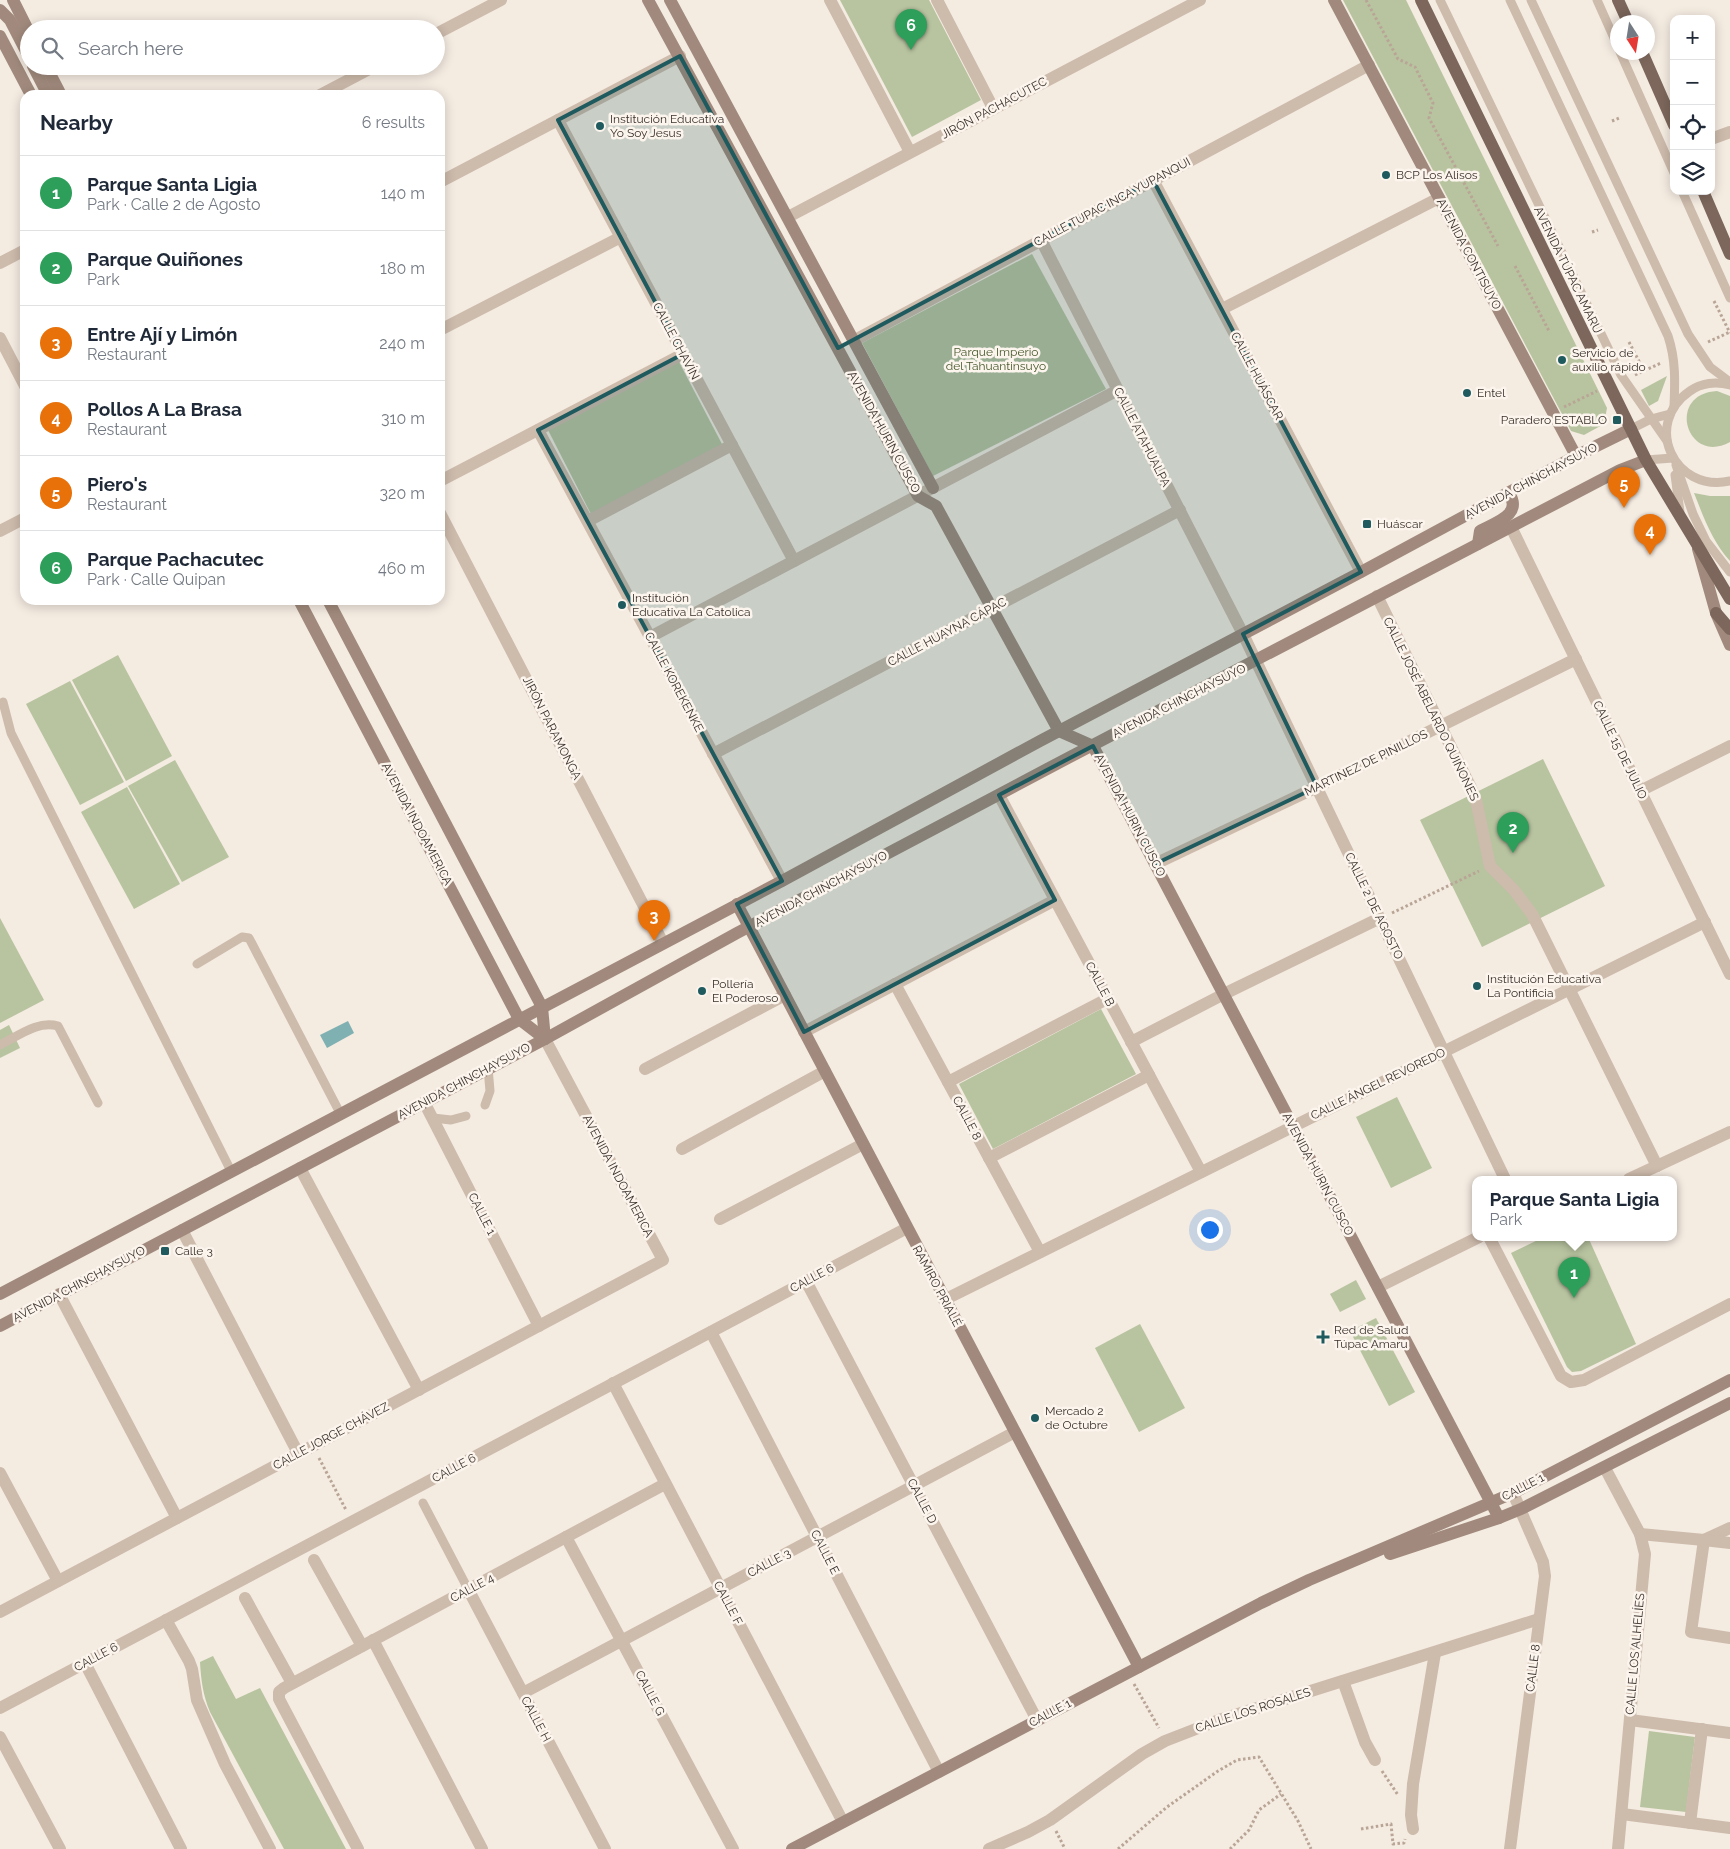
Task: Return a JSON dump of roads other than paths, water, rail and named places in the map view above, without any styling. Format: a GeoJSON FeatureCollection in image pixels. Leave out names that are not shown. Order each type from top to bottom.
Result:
{"type":"FeatureCollection","features":[{"type":"Feature","properties":{"kind":"main road","name":"AVENIDA TÚPAC AMARU"},"geometry":{"type":"LineString","coordinates":[[1421,0],[1646,460],[1730,598]]}},
{"type":"Feature","properties":{"kind":"main road"},"geometry":{"type":"LineString","coordinates":[[1618,0],[1625,15]]}},
{"type":"Feature","properties":{"kind":"main road"},"geometry":{"type":"LineString","coordinates":[[1646,60],[1670,116]]}},
{"type":"Feature","properties":{"kind":"main road"},"geometry":{"type":"LineString","coordinates":[[1705,195],[1730,254]]}},
{"type":"Feature","properties":{"kind":"main road"},"geometry":{"type":"LineString","coordinates":[[1716,613],[1730,629]]}},
{"type":"Feature","properties":{"kind":"street"},"geometry":{"type":"LineString","coordinates":[[13,0],[23,20]]}},
{"type":"Feature","properties":{"kind":"street"},"geometry":{"type":"LineString","coordinates":[[445,29],[501,0]]}},
{"type":"Feature","properties":{"kind":"street","name":"AVENIDA HURIN CUSCO"},"geometry":{"type":"LineString","coordinates":[[648,0],[918,496],[936,506],[1059,731],[1093,746],[1499,1518]]}},
{"type":"Feature","properties":{"kind":"street","name":"AVENIDA HURIN CUSCO"},"geometry":{"type":"LineString","coordinates":[[670,0],[855,340],[933,488]]}},
{"type":"Feature","properties":{"kind":"street"},"geometry":{"type":"LineString","coordinates":[[830,0],[910,152]]}},
{"type":"Feature","properties":{"kind":"street"},"geometry":{"type":"LineString","coordinates":[[937,0],[993,108]]}},
{"type":"Feature","properties":{"kind":"street","name":"JIRÓN PACHACUTEC"},"geometry":{"type":"LineString","coordinates":[[788,217],[1200,0]]}},
{"type":"Feature","properties":{"kind":"street","name":"AVENIDA CONTISUYO"},"geometry":{"type":"LineString","coordinates":[[1334,0],[1576,456]]}},
{"type":"Feature","properties":{"kind":"street"},"geometry":{"type":"LineString","coordinates":[[0,10],[10,20],[20,39]]}},
{"type":"Feature","properties":{"kind":"street"},"geometry":{"type":"LineString","coordinates":[[0,36],[20,74]]}},
{"type":"Feature","properties":{"kind":"street"},"geometry":{"type":"LineString","coordinates":[[445,179],[680,56]]}},
{"type":"Feature","properties":{"kind":"street","name":"CALLE TUPAC INCA YUPANQUI"},"geometry":{"type":"LineString","coordinates":[[855,340],[1369,65]]}},
{"type":"Feature","properties":{"kind":"street"},"geometry":{"type":"LineString","coordinates":[[20,75],[28,90]]}},
{"type":"Feature","properties":{"kind":"street"},"geometry":{"type":"LineString","coordinates":[[38,75],[45,90]]}},
{"type":"Feature","properties":{"kind":"street"},"geometry":{"type":"LineString","coordinates":[[51,75],[58,90]]}},
{"type":"Feature","properties":{"kind":"street"},"geometry":{"type":"LineString","coordinates":[[329,90],[358,75]]}},
{"type":"Feature","properties":{"kind":"street","name":"CALLE CHAVÍN"},"geometry":{"type":"LineString","coordinates":[[558,120],[794,561]]}},
{"type":"Feature","properties":{"kind":"street"},"geometry":{"type":"LineString","coordinates":[[1715,138],[1730,132]]}},
{"type":"Feature","properties":{"kind":"street","name":"CALLE HUÁSCAR"},"geometry":{"type":"LineString","coordinates":[[1153,180],[1361,572]]}},
{"type":"Feature","properties":{"kind":"street"},"geometry":{"type":"LineString","coordinates":[[1222,309],[1439,198]]}},
{"type":"Feature","properties":{"kind":"street"},"geometry":{"type":"LineString","coordinates":[[445,327],[621,237]]}},
{"type":"Feature","properties":{"kind":"street","name":"CALLE ATAHUALPA"},"geometry":{"type":"LineString","coordinates":[[1041,240],[1244,634]]}},
{"type":"Feature","properties":{"kind":"street"},"geometry":{"type":"LineString","coordinates":[[0,263],[20,253]]}},
{"type":"Feature","properties":{"kind":"street"},"geometry":{"type":"LineString","coordinates":[[0,338],[20,376]]}},
{"type":"Feature","properties":{"kind":"street"},"geometry":{"type":"LineString","coordinates":[[445,478],[683,354]]}},
{"type":"Feature","properties":{"kind":"street"},"geometry":{"type":"LineString","coordinates":[[650,638],[1118,390]]}},
{"type":"Feature","properties":{"kind":"street","name":"AVENIDA CHINCHAYSUYO"},"geometry":{"type":"LineString","coordinates":[[0,1294],[542,1006],[782,881],[1059,731],[1576,456],[1631,429]]}},
{"type":"Feature","properties":{"kind":"street","name":"CALLE KOREKENKE"},"geometry":{"type":"LineString","coordinates":[[538,430],[782,881]]}},
{"type":"Feature","properties":{"kind":"street"},"geometry":{"type":"LineString","coordinates":[[588,521],[732,445]]}},
{"type":"Feature","properties":{"kind":"street","name":"AVENIDA CHINCHAYSUYO"},"geometry":{"type":"LineString","coordinates":[[0,1326],[545,1039],[749,927],[1377,596],[1620,470],[1646,460]]}},
{"type":"Feature","properties":{"kind":"street"},"geometry":{"type":"LineString","coordinates":[[1478,544],[1480,531],[1508,515],[1513,510],[1514,504],[1509,493]]}},
{"type":"Feature","properties":{"kind":"street","name":"CALLE HUAYNA CÁPAC"},"geometry":{"type":"LineString","coordinates":[[713,754],[1180,510]]}},
{"type":"Feature","properties":{"kind":"street"},"geometry":{"type":"LineString","coordinates":[[0,531],[20,521]]}},
{"type":"Feature","properties":{"kind":"street","name":"JIRÓN PARAMONGA"},"geometry":{"type":"LineString","coordinates":[[445,523],[663,943]]}},
{"type":"Feature","properties":{"kind":"street","name":"CALLE 15 DE JULIO"},"geometry":{"type":"LineString","coordinates":[[1511,526],[1730,974]]}},
{"type":"Feature","properties":{"kind":"street"},"geometry":{"type":"LineString","coordinates":[[1696,544],[1716,613],[1730,645]]}},
{"type":"Feature","properties":{"kind":"street","name":"CALLE JOSÉ ABELARDO QUIÑONES"},"geometry":{"type":"LineString","coordinates":[[1377,596],[1476,800],[1490,866],[1514,890],[1532,914],[1570,989]]}},
{"type":"Feature","properties":{"kind":"street","name":"AVENIDA INDOAMERICA"},"geometry":{"type":"LineString","coordinates":[[302,605],[519,1019],[545,1039]]}},
{"type":"Feature","properties":{"kind":"street","name":"AVENIDA INDOAMERICA"},"geometry":{"type":"LineString","coordinates":[[331,605],[542,1006],[545,1039],[663,1260]]}},
{"type":"Feature","properties":{"kind":"street","name":"CALLE 2 DE AGOSTO"},"geometry":{"type":"LineString","coordinates":[[1244,634],[1504,1176]]}},
{"type":"Feature","properties":{"kind":"street","name":"MARTINEZ DE PINILLOS"},"geometry":{"type":"LineString","coordinates":[[1155,864],[1317,787],[1576,659]]}},
{"type":"Feature","properties":{"kind":"street"},"geometry":{"type":"LineString","coordinates":[[1640,791],[1730,746]]}},
{"type":"Feature","properties":{"kind":"street","name":"CALLE B"},"geometry":{"type":"LineString","coordinates":[[999,796],[1201,1172]]}},
{"type":"Feature","properties":{"kind":"street"},"geometry":{"type":"LineString","coordinates":[[804,1032],[1055,900]]}},
{"type":"Feature","properties":{"kind":"street","name":"RAMIRO PRIALÉ"},"geometry":{"type":"LineString","coordinates":[[737,904],[1015,1432],[1133,1670]]}},
{"type":"Feature","properties":{"kind":"street"},"geometry":{"type":"LineString","coordinates":[[1131,1042],[1224,994],[1380,918]]}},
{"type":"Feature","properties":{"kind":"street","name":"CALLE ÁNGEL REVOREDO"},"geometry":{"type":"LineString","coordinates":[[944,1300],[1705,922]]}},
{"type":"Feature","properties":{"kind":"street","name":"CALLE 8"},"geometry":{"type":"LineString","coordinates":[[895,984],[1040,1252]]}},
{"type":"Feature","properties":{"kind":"street"},"geometry":{"type":"LineString","coordinates":[[1570,989],[1658,1166]]}},
{"type":"Feature","properties":{"kind":"street"},"geometry":{"type":"LineString","coordinates":[[645,1069],[784,996]]}},
{"type":"Feature","properties":{"kind":"street"},"geometry":{"type":"LineString","coordinates":[[948,1082],[1108,998]]}},
{"type":"Feature","properties":{"kind":"street"},"geometry":{"type":"LineString","coordinates":[[682,1149],[825,1071]]}},
{"type":"Feature","properties":{"kind":"street"},"geometry":{"type":"LineString","coordinates":[[989,1158],[1149,1076]]}},
{"type":"Feature","properties":{"kind":"street","name":"CALLE 1"},"geometry":{"type":"LineString","coordinates":[[424,1102],[539,1326]]}},
{"type":"Feature","properties":{"kind":"street"},"geometry":{"type":"LineString","coordinates":[[1636,1176],[1730,1132]]}},
{"type":"Feature","properties":{"kind":"street"},"geometry":{"type":"LineString","coordinates":[[720,1219],[863,1144]]}},
{"type":"Feature","properties":{"kind":"street"},"geometry":{"type":"LineString","coordinates":[[300,1168],[419,1390]]}},
{"type":"Feature","properties":{"kind":"street","name":"CALLE 6"},"geometry":{"type":"LineString","coordinates":[[0,1708],[907,1228]]}},
{"type":"Feature","properties":{"kind":"street"},"geometry":{"type":"LineString","coordinates":[[182,1230],[298,1454]]}},
{"type":"Feature","properties":{"kind":"street"},"geometry":{"type":"LineString","coordinates":[[1378,1287],[1472,1240]]}},
{"type":"Feature","properties":{"kind":"street"},"geometry":{"type":"LineString","coordinates":[[1491,1241],[1561,1376],[1571,1382],[1584,1380],[1730,1304]]}},
{"type":"Feature","properties":{"kind":"street","name":"CALLE JORGE CHÁVEZ"},"geometry":{"type":"LineString","coordinates":[[0,1612],[663,1260]]}},
{"type":"Feature","properties":{"kind":"street","name":"CALLE D"},"geometry":{"type":"LineString","coordinates":[[806,1281],[1037,1720]]}},
{"type":"Feature","properties":{"kind":"street"},"geometry":{"type":"LineString","coordinates":[[59,1294],[177,1518]]}},
{"type":"Feature","properties":{"kind":"street","name":"CALLE E"},"geometry":{"type":"LineString","coordinates":[[711,1332],[939,1772]]}},
{"type":"Feature","properties":{"kind":"street","name":"CALLE 1"},"geometry":{"type":"LineString","coordinates":[[792,1849],[1261,1603],[1309,1580],[1513,1493],[1730,1380]]}},
{"type":"Feature","properties":{"kind":"street","name":"CALLE F"},"geometry":{"type":"LineString","coordinates":[[613,1383],[843,1822]]}},
{"type":"Feature","properties":{"kind":"street","name":"CALLE 1"},"geometry":{"type":"LineString","coordinates":[[1309,1580],[1499,1518],[1521,1509],[1730,1403]]}},
{"type":"Feature","properties":{"kind":"street","name":"CALLE 3"},"geometry":{"type":"LineString","coordinates":[[523,1693],[1015,1432]]}},
{"type":"Feature","properties":{"kind":"street","name":"CALLE LOS ALHELÍES"},"geometry":{"type":"LineString","coordinates":[[1605,1468],[1640,1534],[1645,1554],[1618,1849]]}},
{"type":"Feature","properties":{"kind":"street"},"geometry":{"type":"LineString","coordinates":[[0,1472],[58,1581]]}},
{"type":"Feature","properties":{"kind":"street","name":"CALLE 4"},"geometry":{"type":"LineString","coordinates":[[358,1849],[282,1706],[279,1692],[292,1683],[665,1484]]}},
{"type":"Feature","properties":{"kind":"street","name":"CALLE 8"},"geometry":{"type":"LineString","coordinates":[[1510,1849],[1545,1576],[1543,1562],[1513,1493]]}},
{"type":"Feature","properties":{"kind":"street"},"geometry":{"type":"LineString","coordinates":[[1704,1540],[1730,1528]]}},
{"type":"Feature","properties":{"kind":"street"},"geometry":{"type":"LineString","coordinates":[[1640,1534],[1730,1543]]}},
{"type":"Feature","properties":{"kind":"street","name":"CALLE G"},"geometry":{"type":"LineString","coordinates":[[566,1537],[733,1849]]}},
{"type":"Feature","properties":{"kind":"street"},"geometry":{"type":"LineString","coordinates":[[1704,1540],[1690,1632],[1730,1638]]}},
{"type":"Feature","properties":{"kind":"street"},"geometry":{"type":"LineString","coordinates":[[314,1560],[368,1643],[482,1849]]}},
{"type":"Feature","properties":{"kind":"street","name":"CALLE H"},"geometry":{"type":"LineString","coordinates":[[468,1589],[605,1849]]}},
{"type":"Feature","properties":{"kind":"street"},"geometry":{"type":"LineString","coordinates":[[245,1598],[292,1683]]}},
{"type":"Feature","properties":{"kind":"street","name":"CALLE LOS ROSALES"},"geometry":{"type":"LineString","coordinates":[[988,1849],[1040,1826],[1142,1754],[1184,1733],[1219,1720],[1435,1654],[1539,1619]]}},
{"type":"Feature","properties":{"kind":"street"},"geometry":{"type":"LineString","coordinates":[[166,1620],[189,1661],[197,1700],[225,1764],[270,1849]]}},
{"type":"Feature","properties":{"kind":"street"},"geometry":{"type":"LineString","coordinates":[[1413,1829],[1411,1815],[1413,1784],[1435,1654]]}},
{"type":"Feature","properties":{"kind":"street"},"geometry":{"type":"LineString","coordinates":[[84,1663],[181,1849]]}},
{"type":"Feature","properties":{"kind":"street"},"geometry":{"type":"LineString","coordinates":[[1343,1681],[1365,1742],[1375,1760]]}},
{"type":"Feature","properties":{"kind":"street"},"geometry":{"type":"LineString","coordinates":[[1630,1720],[1730,1733]]}},
{"type":"Feature","properties":{"kind":"street"},"geometry":{"type":"LineString","coordinates":[[1690,1823],[1702,1730]]}},
{"type":"Feature","properties":{"kind":"street"},"geometry":{"type":"LineString","coordinates":[[0,1737],[60,1849]]}},
{"type":"Feature","properties":{"kind":"street"},"geometry":{"type":"LineString","coordinates":[[1622,1814],[1730,1828]]}},
{"type":"Feature","properties":{"kind":"lane"},"geometry":{"type":"LineString","coordinates":[[1440,0],[1624,379],[1667,441],[1693,514],[1706,541],[1730,572]]}},
{"type":"Feature","properties":{"kind":"lane"},"geometry":{"type":"LineString","coordinates":[[1510,0],[1664,327],[1674,357],[1676,372],[1667,441]]}},
{"type":"Feature","properties":{"kind":"lane"},"geometry":{"type":"LineString","coordinates":[[1531,0],[1688,334],[1710,367],[1730,383]]}},
{"type":"Feature","properties":{"kind":"lane"},"geometry":{"type":"LineString","coordinates":[[1597,0],[1610,29]]}},
{"type":"Feature","properties":{"kind":"lane"},"geometry":{"type":"LineString","coordinates":[[1624,60],[1670,164]]}},
{"type":"Feature","properties":{"kind":"lane"},"geometry":{"type":"LineString","coordinates":[[1684,195],[1730,298]]}},
{"type":"Feature","properties":{"kind":"lane"},"geometry":{"type":"LineString","coordinates":[[1631,429],[1672,411],[1683,396],[1694,388],[1708,384],[1730,383]]}},
{"type":"Feature","properties":{"kind":"lane"},"geometry":{"type":"LineString","coordinates":[[1646,460],[1673,458]]}},
{"type":"Feature","properties":{"kind":"lane"},"geometry":{"type":"LineString","coordinates":[[1673,458],[1682,469],[1693,477],[1707,482],[1721,483],[1730,481]]}},
{"type":"Feature","properties":{"kind":"lane"},"geometry":{"type":"LineString","coordinates":[[1673,458],[1680,516]]}},
{"type":"Feature","properties":{"kind":"lane"},"geometry":{"type":"LineString","coordinates":[[3,702],[11,733],[231,1171]]}},
{"type":"Feature","properties":{"kind":"lane"},"geometry":{"type":"LineString","coordinates":[[197,964],[242,937],[249,938],[340,1113]]}},
{"type":"Feature","properties":{"kind":"lane"},"geometry":{"type":"LineString","coordinates":[[0,1045],[38,1026],[48,1023],[58,1026],[98,1103]]}},
{"type":"Feature","properties":{"kind":"lane"},"geometry":{"type":"LineString","coordinates":[[485,1105],[490,1091],[488,1068]]}},
{"type":"Feature","properties":{"kind":"lane"},"geometry":{"type":"LineString","coordinates":[[433,1118],[451,1120],[466,1116]]}},
{"type":"Feature","properties":{"kind":"lane"},"geometry":{"type":"LineString","coordinates":[[423,1503],[468,1589]]}},
{"type":"Feature","properties":{"kind":"water"},"geometry":{"type":"Polygon","coordinates":[[[348,1021],[354,1033],[327,1048],[320,1035],[348,1021]]]}},
{"type":"Feature","properties":{"kind":"place","name":"Parque Pachacutec"},"geometry":{"type":"Point","coordinates":[911,50]}},
{"type":"Feature","properties":{"kind":"place","name":"Institución Educativa Yo Soy Jesus"},"geometry":{"type":"Point","coordinates":[600,126]}},
{"type":"Feature","properties":{"kind":"place","name":"BCP Los Alisos"},"geometry":{"type":"Point","coordinates":[1386,175]}},
{"type":"Feature","properties":{"kind":"place","name":"Servicio de auxilio rápido"},"geometry":{"type":"Point","coordinates":[1562,360]}},
{"type":"Feature","properties":{"kind":"place","name":"Entel"},"geometry":{"type":"Point","coordinates":[1467,393]}},
{"type":"Feature","properties":{"kind":"place","name":"Paradero ESTABLO"},"geometry":{"type":"Point","coordinates":[1617,420]}},
{"type":"Feature","properties":{"kind":"place","name":"Piero's"},"geometry":{"type":"Point","coordinates":[1624,508]}},
{"type":"Feature","properties":{"kind":"place","name":"Huáscar"},"geometry":{"type":"Point","coordinates":[1367,524]}},
{"type":"Feature","properties":{"kind":"place","name":"Pollos A La Brasa"},"geometry":{"type":"Point","coordinates":[1650,555]}},
{"type":"Feature","properties":{"kind":"place","name":"Institución Educativa La Catolica"},"geometry":{"type":"Point","coordinates":[622,605]}},
{"type":"Feature","properties":{"kind":"place","name":"Parque Quiñones"},"geometry":{"type":"Point","coordinates":[1513,853]}},
{"type":"Feature","properties":{"kind":"place","name":"Entre Ají y Limón"},"geometry":{"type":"Point","coordinates":[654,941]}},
{"type":"Feature","properties":{"kind":"place","name":"Institución Educativa La Pontificia"},"geometry":{"type":"Point","coordinates":[1477,986]}},
{"type":"Feature","properties":{"kind":"place","name":"Pollería El Poderoso"},"geometry":{"type":"Point","coordinates":[702,991]}},
{"type":"Feature","properties":{"kind":"place","name":"Calle 3"},"geometry":{"type":"Point","coordinates":[165,1251]}},
{"type":"Feature","properties":{"kind":"place","name":"Parque Santa Ligia"},"geometry":{"type":"Point","coordinates":[1574,1298]}},
{"type":"Feature","properties":{"kind":"place","name":"Red de Salud Túpac Amaru"},"geometry":{"type":"Point","coordinates":[1323,1337]}},
{"type":"Feature","properties":{"kind":"place","name":"Mercado 2 de Octubre"},"geometry":{"type":"Point","coordinates":[1035,1418]}},
{"type":"Feature","properties":{"kind":"park label","name":"Parque Imperio del Tahuantinsuyo"},"geometry":{"type":"Point","coordinates":[996,359]}}]}
